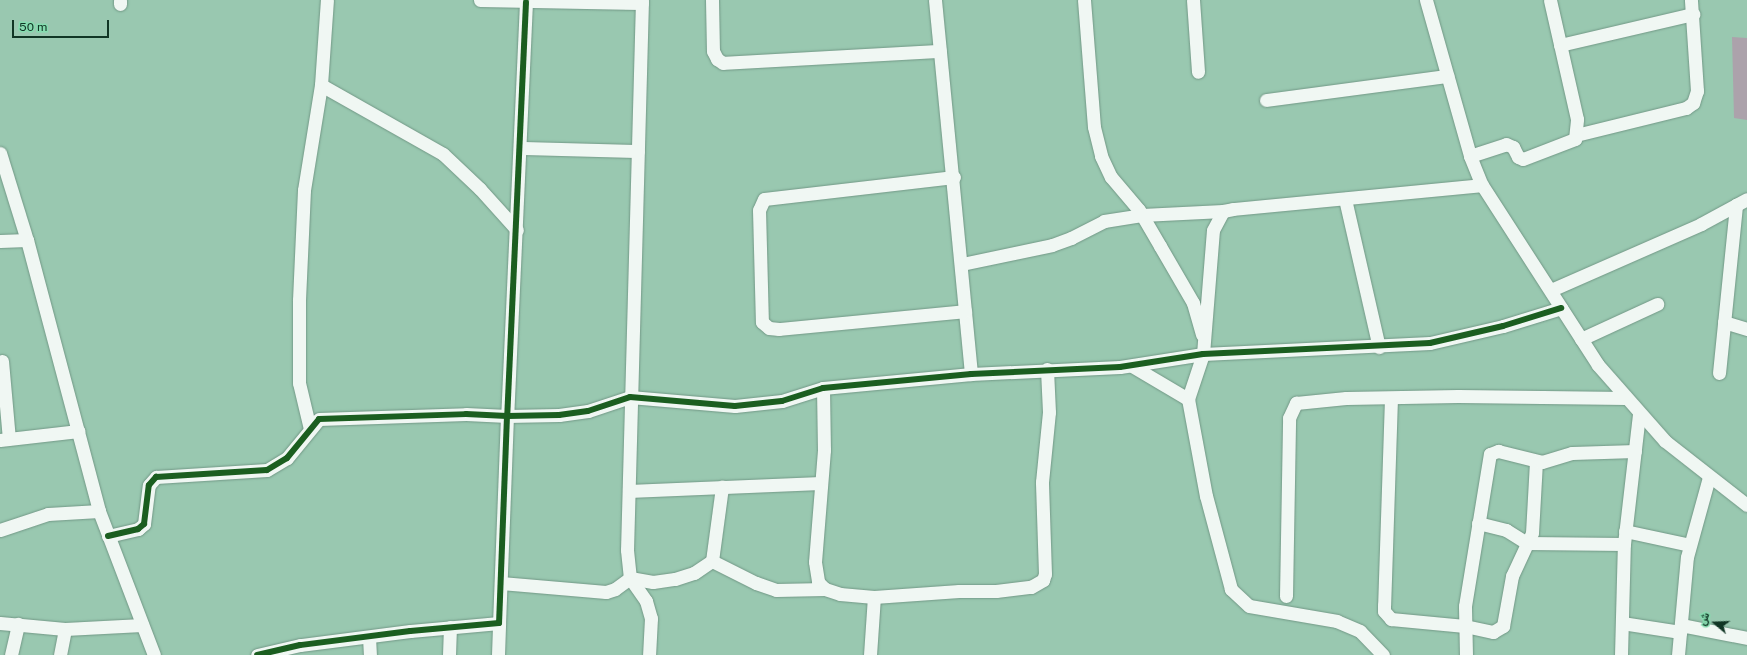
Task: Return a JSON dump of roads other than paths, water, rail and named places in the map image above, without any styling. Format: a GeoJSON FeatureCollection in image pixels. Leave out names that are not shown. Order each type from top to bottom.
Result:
{"type":"FeatureCollection","features":[{"type":"Feature","properties":{"kind":"street"},"geometry":{"type":"LineString","coordinates":[[310,429],[299,383],[299,300],[304,190],[321,85],[327,0]]}},
{"type":"Feature","properties":{"kind":"street"},"geometry":{"type":"LineString","coordinates":[[480,0],[526,2],[642,2],[630,397],[628,550],[630,578],[646,601],[651,618],[648,655]]}},
{"type":"Feature","properties":{"kind":"street"},"geometry":{"type":"LineString","coordinates":[[712,0],[713,51],[717,59],[723,63],[732,64],[940,51]]}},
{"type":"Feature","properties":{"kind":"street"},"geometry":{"type":"LineString","coordinates":[[935,0],[954,177],[971,374]]}},
{"type":"Feature","properties":{"kind":"street"},"geometry":{"type":"LineString","coordinates":[[1084,0],[1094,127],[1101,156],[1111,178],[1142,215],[1192,303],[1204,348]]}},
{"type":"Feature","properties":{"kind":"street"},"geometry":{"type":"LineString","coordinates":[[1193,0],[1198,72]]}},
{"type":"Feature","properties":{"kind":"street"},"geometry":{"type":"LineString","coordinates":[[1426,0],[1470,156],[1482,185],[1598,365],[1639,414],[1665,441],[1709,477],[1747,505]]}},
{"type":"Feature","properties":{"kind":"street"},"geometry":{"type":"LineString","coordinates":[[1550,0],[1577,119],[1576,135]]}},
{"type":"Feature","properties":{"kind":"street"},"geometry":{"type":"LineString","coordinates":[[1470,156],[1506,144],[1513,147],[1518,157],[1523,159],[1569,142],[1576,135],[1686,108],[1693,103],[1697,91],[1691,0]]}},
{"type":"Feature","properties":{"kind":"street"},"geometry":{"type":"LineString","coordinates":[[498,655],[507,416],[521,148],[526,2]]}},
{"type":"Feature","properties":{"kind":"street"},"geometry":{"type":"LineString","coordinates":[[1560,45],[1693,14]]}},
{"type":"Feature","properties":{"kind":"street"},"geometry":{"type":"LineString","coordinates":[[1266,100],[1447,76]]}},
{"type":"Feature","properties":{"kind":"street"},"geometry":{"type":"LineString","coordinates":[[321,85],[443,154],[480,189],[517,230]]}},
{"type":"Feature","properties":{"kind":"street"},"geometry":{"type":"LineString","coordinates":[[521,148],[638,151]]}},
{"type":"Feature","properties":{"kind":"street"},"geometry":{"type":"LineString","coordinates":[[0,153],[6,192],[27,240],[99,511],[154,655]]}},
{"type":"Feature","properties":{"kind":"street"},"geometry":{"type":"LineString","coordinates":[[954,177],[764,199],[759,210],[762,322],[769,328],[779,329],[965,311]]}},
{"type":"Feature","properties":{"kind":"street"},"geometry":{"type":"LineString","coordinates":[[962,264],[1052,245],[1071,238],[1104,221],[1142,215],[1223,211],[1482,185]]}},
{"type":"Feature","properties":{"kind":"street"},"geometry":{"type":"LineString","coordinates":[[1344,199],[1379,347]]}},
{"type":"Feature","properties":{"kind":"street"},"geometry":{"type":"LineString","coordinates":[[1551,290],[1701,224],[1741,202]]}},
{"type":"Feature","properties":{"kind":"street"},"geometry":{"type":"LineString","coordinates":[[1719,373],[1724,322],[1741,202]]}},
{"type":"Feature","properties":{"kind":"street"},"geometry":{"type":"LineString","coordinates":[[1223,211],[1213,230],[1204,348],[1188,399],[1206,496],[1231,589],[1249,606],[1337,621],[1360,631],[1383,655]]}},
{"type":"Feature","properties":{"kind":"street"},"geometry":{"type":"LineString","coordinates":[[0,241],[27,240]]}},
{"type":"Feature","properties":{"kind":"street"},"geometry":{"type":"LineString","coordinates":[[1581,339],[1657,304]]}},
{"type":"Feature","properties":{"kind":"street"},"geometry":{"type":"LineString","coordinates":[[108,536],[138,529],[144,524],[149,485],[156,477],[267,470],[287,458],[310,429],[323,418],[466,414],[507,416],[559,415],[588,411],[630,397],[735,406],[782,401],[823,388],[971,374],[1047,369],[1132,366],[1204,348],[1379,347],[1430,343],[1465,336],[1562,308]]}},
{"type":"Feature","properties":{"kind":"street"},"geometry":{"type":"LineString","coordinates":[[1724,322],[1747,329]]}},
{"type":"Feature","properties":{"kind":"street"},"geometry":{"type":"LineString","coordinates":[[2,361],[5,439],[78,431]]}},
{"type":"Feature","properties":{"kind":"street"},"geometry":{"type":"LineString","coordinates":[[1132,366],[1188,399]]}},
{"type":"Feature","properties":{"kind":"street"},"geometry":{"type":"LineString","coordinates":[[712,560],[756,583],[776,590],[825,589],[874,597],[959,591],[996,591],[1031,587],[1043,580],[1045,574],[1042,482],[1049,412],[1047,369]]}},
{"type":"Feature","properties":{"kind":"street"},"geometry":{"type":"LineString","coordinates":[[823,388],[824,450],[820,483],[815,573],[818,582],[825,589]]}},
{"type":"Feature","properties":{"kind":"street"},"geometry":{"type":"LineString","coordinates":[[1286,596],[1289,418],[1292,408],[1302,400],[1458,396],[1626,398]]}},
{"type":"Feature","properties":{"kind":"street"},"geometry":{"type":"LineString","coordinates":[[1391,398],[1384,610],[1391,620],[1465,626],[1493,632],[1503,626],[1512,576],[1527,543],[1534,521],[1536,462]]}},
{"type":"Feature","properties":{"kind":"street"},"geometry":{"type":"LineString","coordinates":[[1621,655],[1624,544],[1639,414]]}},
{"type":"Feature","properties":{"kind":"street"},"geometry":{"type":"LineString","coordinates":[[1466,655],[1465,606],[1490,454],[1498,451],[1536,462],[1551,461],[1572,453],[1635,451]]}},
{"type":"Feature","properties":{"kind":"street"},"geometry":{"type":"LineString","coordinates":[[1678,655],[1690,545],[1709,477]]}},
{"type":"Feature","properties":{"kind":"street"},"geometry":{"type":"LineString","coordinates":[[629,491],[820,483]]}},
{"type":"Feature","properties":{"kind":"street"},"geometry":{"type":"LineString","coordinates":[[501,584],[606,592],[615,589],[630,578],[664,582],[694,573],[712,560],[722,488]]}},
{"type":"Feature","properties":{"kind":"street"},"geometry":{"type":"LineString","coordinates":[[0,530],[48,514],[99,511]]}},
{"type":"Feature","properties":{"kind":"street"},"geometry":{"type":"LineString","coordinates":[[1478,523],[1506,530],[1527,543],[1624,544]]}},
{"type":"Feature","properties":{"kind":"street"},"geometry":{"type":"LineString","coordinates":[[1625,531],[1690,545]]}},
{"type":"Feature","properties":{"kind":"street"},"geometry":{"type":"LineString","coordinates":[[870,655],[874,597]]}},
{"type":"Feature","properties":{"kind":"street"},"geometry":{"type":"LineString","coordinates":[[0,623],[65,629],[142,625]]}},
{"type":"Feature","properties":{"kind":"street"},"geometry":{"type":"LineString","coordinates":[[257,655],[300,645],[450,627],[499,623]]}},
{"type":"Feature","properties":{"kind":"street"},"geometry":{"type":"LineString","coordinates":[[11,655],[18,624]]}},
{"type":"Feature","properties":{"kind":"street"},"geometry":{"type":"LineString","coordinates":[[1622,624],[1681,629],[1747,638]]}},
{"type":"Feature","properties":{"kind":"street"},"geometry":{"type":"LineString","coordinates":[[449,655],[450,627]]}},
{"type":"Feature","properties":{"kind":"street"},"geometry":{"type":"LineString","coordinates":[[60,655],[65,629]]}},
{"type":"Feature","properties":{"kind":"street"},"geometry":{"type":"LineString","coordinates":[[368,637],[370,655]]}}]}
